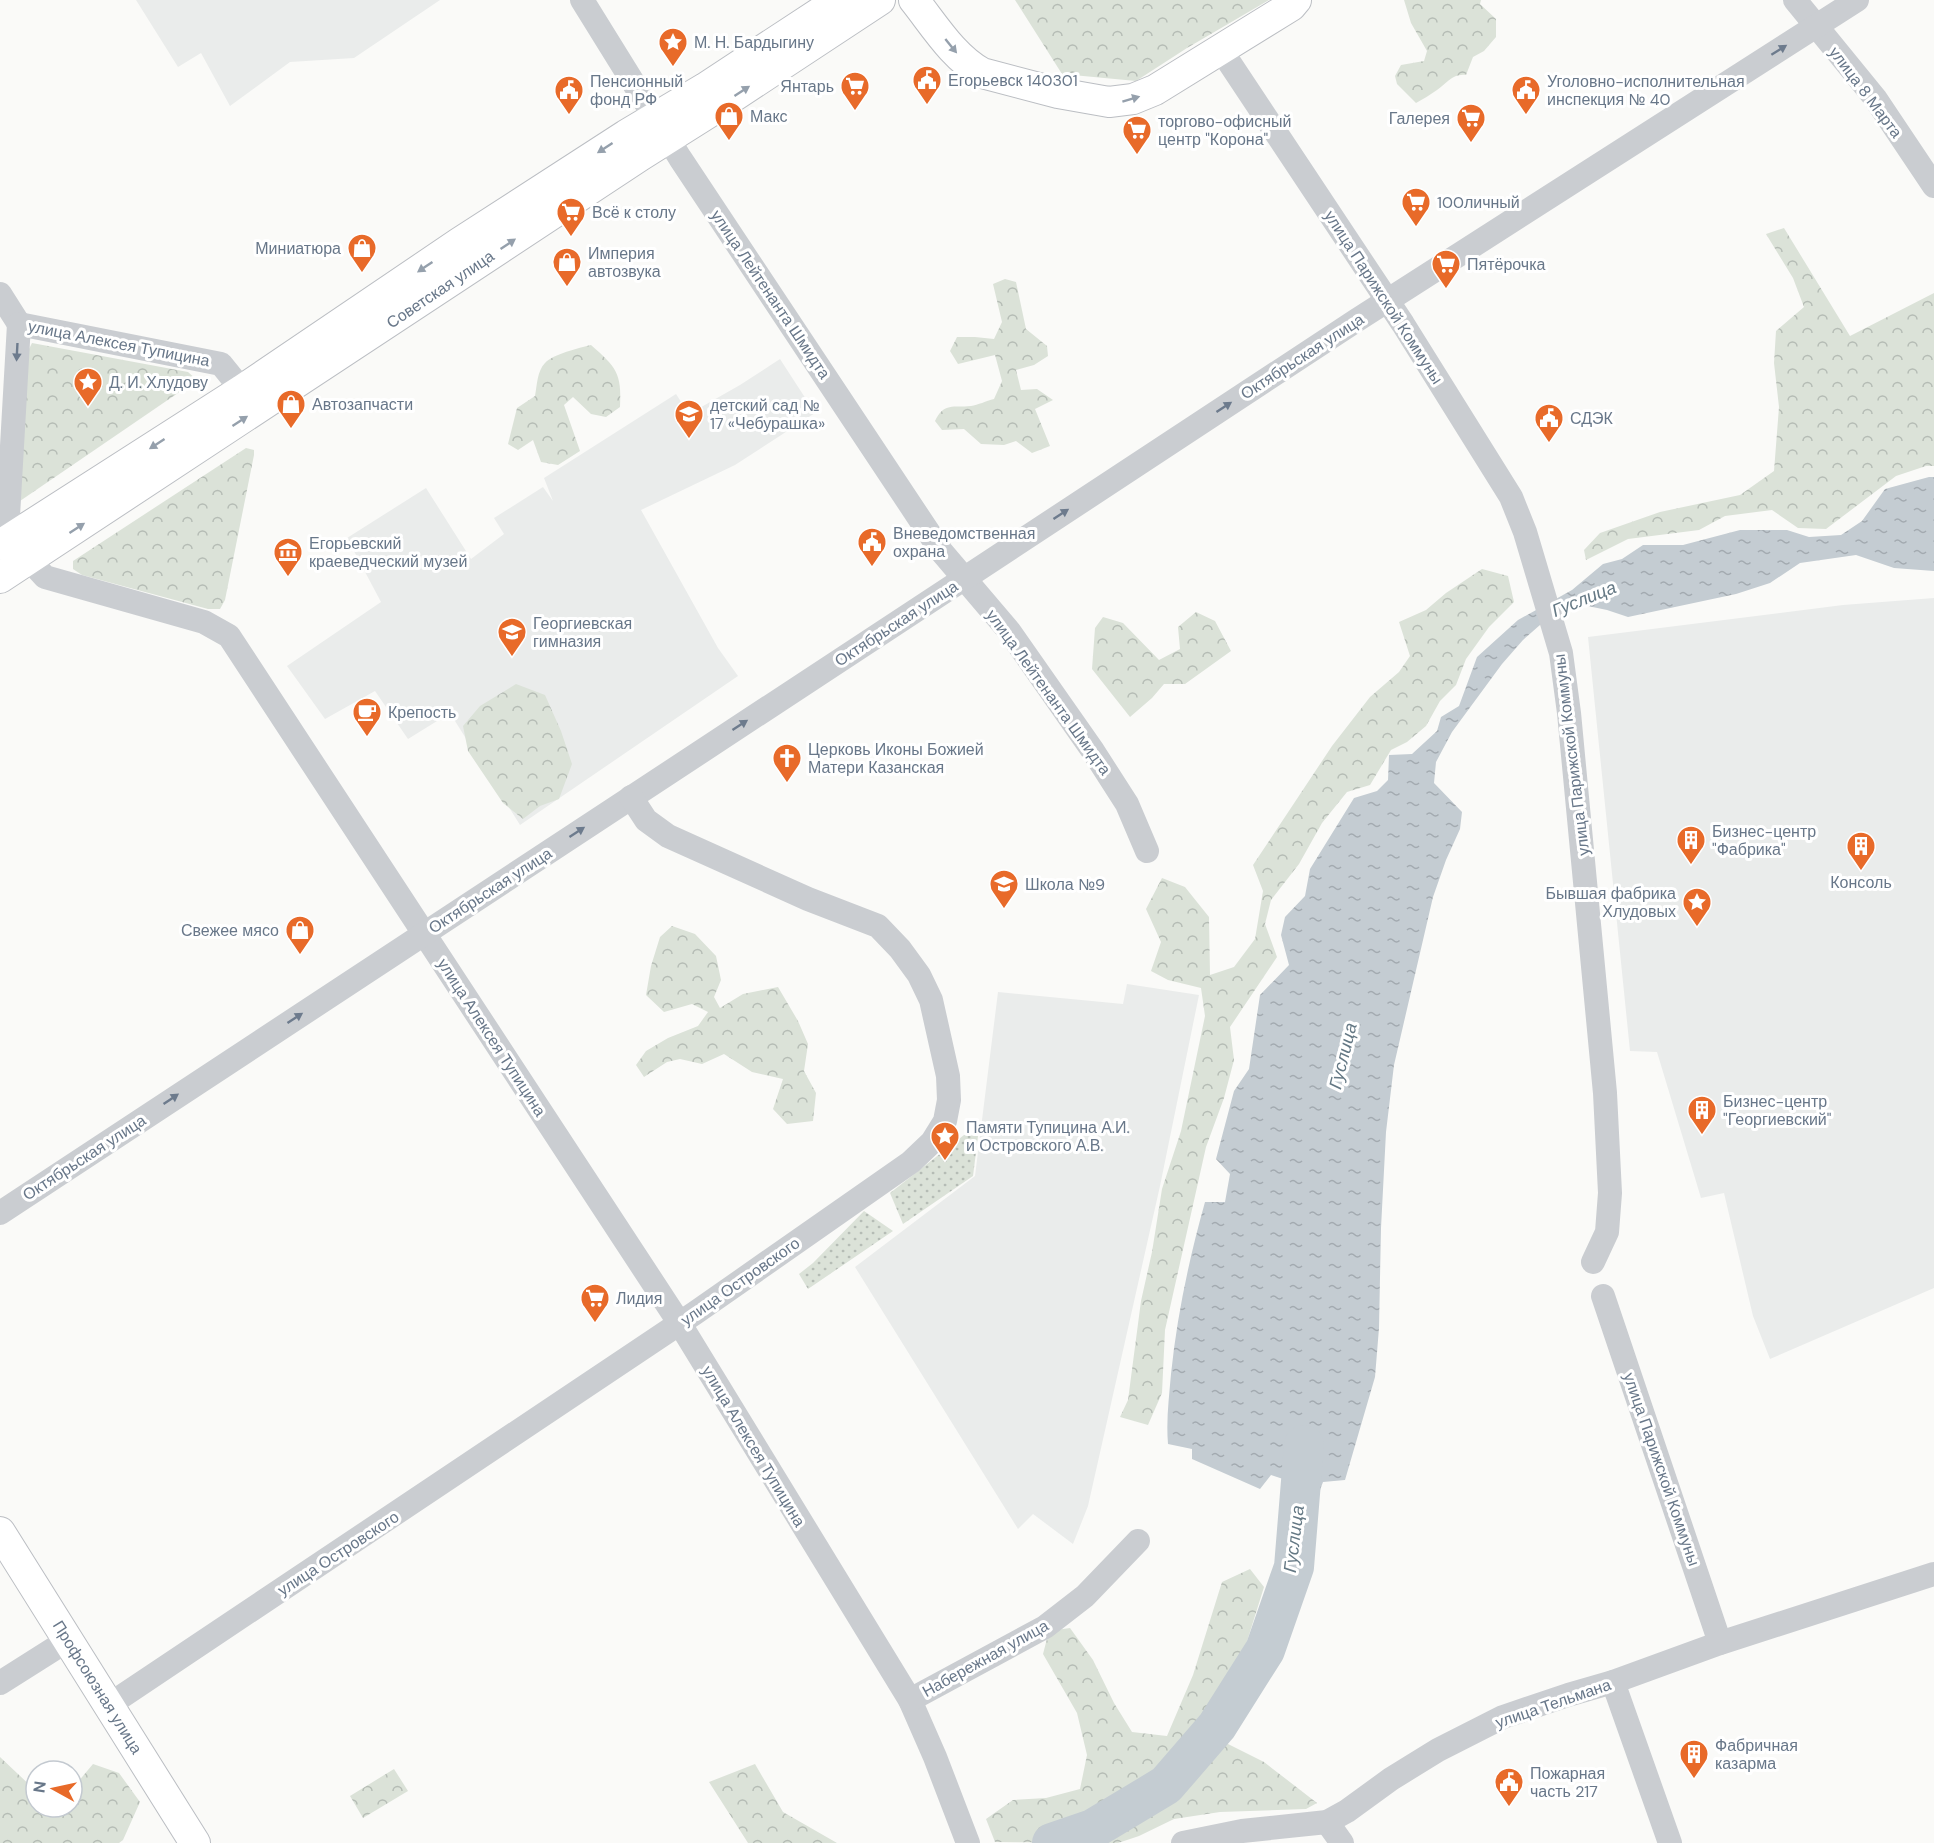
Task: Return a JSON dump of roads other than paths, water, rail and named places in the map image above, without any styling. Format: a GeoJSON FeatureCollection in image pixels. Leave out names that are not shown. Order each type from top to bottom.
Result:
{"type":"FeatureCollection","features":[{"type":"Feature","properties":{"kind":"main road","name":"Советская улица"},"geometry":{"type":"LineString","coordinates":[[14,547],[661,128],[705,88],[839,0]]}},
{"type":"Feature","properties":{"kind":"main road","name":"Советская улица"},"geometry":{"type":"LineString","coordinates":[[0,578],[14,547],[459,243],[880,0]]}},
{"type":"Feature","properties":{"kind":"main road"},"geometry":{"type":"LineString","coordinates":[[914,0],[959,56],[982,73],[1058,93],[1109,102],[1133,99],[1155,90],[1291,6],[1296,0]]}},
{"type":"Feature","properties":{"kind":"main road","name":"Профсоюзная улица"},"geometry":{"type":"LineString","coordinates":[[0,1532],[195,1843]]}},
{"type":"Feature","properties":{"kind":"street","name":"улица Лейтенанта Шмидта"},"geometry":{"type":"LineString","coordinates":[[582,0],[661,128],[941,551],[1009,631],[1093,751],[1127,804],[1147,850]]}},
{"type":"Feature","properties":{"kind":"street","name":"улица 8 Марта"},"geometry":{"type":"LineString","coordinates":[[1795,0],[1875,98],[1934,186]]}},
{"type":"Feature","properties":{"kind":"street","name":"Октябрьская улица"},"geometry":{"type":"LineString","coordinates":[[0,1213],[1388,300],[1857,0]]}},
{"type":"Feature","properties":{"kind":"street","name":"улица Парижской Коммуны"},"geometry":{"type":"LineString","coordinates":[[1221,50],[1388,300],[1511,497],[1526,532],[1561,653],[1571,725],[1603,1070],[1610,1193],[1607,1232],[1593,1262]]}},
{"type":"Feature","properties":{"kind":"street","name":"улица Алексея Тупицина"},"geometry":{"type":"LineString","coordinates":[[0,294],[19,324],[8,516],[14,547],[45,577],[204,622],[229,636],[680,1324],[910,1700],[935,1757],[965,1837]]}},
{"type":"Feature","properties":{"kind":"street","name":"улица Алексея Тупицина"},"geometry":{"type":"LineString","coordinates":[[19,324],[221,364],[242,390]]}},
{"type":"Feature","properties":{"kind":"street","name":"улица Островского"},"geometry":{"type":"LineString","coordinates":[[109,1706],[680,1324],[911,1162],[932,1142],[945,1121],[950,1100],[948,1076],[931,1000],[919,975],[900,949],[878,926],[808,899],[668,836],[646,820],[631,797]]}},
{"type":"Feature","properties":{"kind":"street","name":"улица Парижской Коммуны"},"geometry":{"type":"LineString","coordinates":[[1603,1296],[1720,1643]]}},
{"type":"Feature","properties":{"kind":"street","name":"Набережная улица"},"geometry":{"type":"LineString","coordinates":[[910,1700],[1045,1627],[1085,1596],[1138,1541]]}},
{"type":"Feature","properties":{"kind":"street","name":"улица Тельмана"},"geometry":{"type":"LineString","coordinates":[[1184,1843],[1242,1831],[1327,1822],[1437,1750],[1503,1717],[1613,1682],[1720,1643],[1934,1574]]}},
{"type":"Feature","properties":{"kind":"street"},"geometry":{"type":"LineString","coordinates":[[0,1683],[68,1640]]}},
{"type":"Feature","properties":{"kind":"street"},"geometry":{"type":"LineString","coordinates":[[1613,1682],[1670,1843]]}},
{"type":"Feature","properties":{"kind":"street"},"geometry":{"type":"LineString","coordinates":[[1327,1822],[1342,1843]]}},
{"type":"Feature","properties":{"kind":"water"},"geometry":{"type":"Polygon","coordinates":[[[1934,477],[1934,571],[1894,568],[1856,555],[1800,563],[1770,583],[1736,594],[1628,617],[1578,604],[1548,618],[1523,640],[1502,664],[1452,732],[1436,762],[1434,783],[1462,812],[1460,829],[1433,897],[1394,1065],[1386,1132],[1375,1377],[1345,1480],[1323,1482],[1316,1501],[1284,1495],[1283,1479],[1271,1475],[1260,1489],[1192,1459],[1192,1449],[1168,1444],[1171,1374],[1184,1288],[1205,1202],[1225,1202],[1230,1174],[1216,1159],[1234,1091],[1249,1069],[1260,995],[1289,965],[1281,935],[1285,917],[1305,896],[1310,869],[1354,798],[1377,791],[1388,780],[1389,755],[1412,754],[1437,731],[1441,717],[1459,706],[1477,657],[1518,620],[1572,590],[1603,564],[1622,559],[1643,545],[1683,545],[1740,530],[1787,530],[1809,537],[1841,535],[1862,521],[1885,489],[1934,477]]]}},
{"type":"Feature","properties":{"kind":"waterway","name":"Гуслица"},"geometry":{"type":"LineString","coordinates":[[1052,1843],[1093,1829],[1166,1785],[1217,1726],[1265,1650],[1294,1567],[1304,1445]]}},
{"type":"Feature","properties":{"kind":"place","name":"М. Н. Бардыгину"},"geometry":{"type":"Point","coordinates":[673,68]}},
{"type":"Feature","properties":{"kind":"place","name":"Егорьевск 140301"},"geometry":{"type":"Point","coordinates":[927,106]}},
{"type":"Feature","properties":{"kind":"place","name":"Янтарь"},"geometry":{"type":"Point","coordinates":[855,112]}},
{"type":"Feature","properties":{"kind":"place","name":"Пенсионный фонд РФ"},"geometry":{"type":"Point","coordinates":[569,116]}},
{"type":"Feature","properties":{"kind":"place","name":"Уголовно-исполнительная инспекция № 40"},"geometry":{"type":"Point","coordinates":[1526,116]}},
{"type":"Feature","properties":{"kind":"place","name":"Макс"},"geometry":{"type":"Point","coordinates":[729,142]}},
{"type":"Feature","properties":{"kind":"place","name":"Галерея"},"geometry":{"type":"Point","coordinates":[1471,144]}},
{"type":"Feature","properties":{"kind":"place","name":"торгово-офисный центр \"Корона\""},"geometry":{"type":"Point","coordinates":[1137,156]}},
{"type":"Feature","properties":{"kind":"place","name":"100личный"},"geometry":{"type":"Point","coordinates":[1416,228]}},
{"type":"Feature","properties":{"kind":"place","name":"Всё к столу"},"geometry":{"type":"Point","coordinates":[571,238]}},
{"type":"Feature","properties":{"kind":"place","name":"Миниатюра"},"geometry":{"type":"Point","coordinates":[362,274]}},
{"type":"Feature","properties":{"kind":"place","name":"Империя автозвука"},"geometry":{"type":"Point","coordinates":[567,288]}},
{"type":"Feature","properties":{"kind":"place","name":"Пятёрочка"},"geometry":{"type":"Point","coordinates":[1446,290]}},
{"type":"Feature","properties":{"kind":"place","name":"Д. И. Хлудову"},"geometry":{"type":"Point","coordinates":[88,408]}},
{"type":"Feature","properties":{"kind":"place","name":"Автозапчасти"},"geometry":{"type":"Point","coordinates":[291,430]}},
{"type":"Feature","properties":{"kind":"place","name":"детский сад № 17 «Чебурашка»"},"geometry":{"type":"Point","coordinates":[689,440]}},
{"type":"Feature","properties":{"kind":"place","name":"СДЭК"},"geometry":{"type":"Point","coordinates":[1549,444]}},
{"type":"Feature","properties":{"kind":"place","name":"Вневедомственная охрана"},"geometry":{"type":"Point","coordinates":[872,568]}},
{"type":"Feature","properties":{"kind":"place","name":"Егорьевский краеведческий музей"},"geometry":{"type":"Point","coordinates":[288,578]}},
{"type":"Feature","properties":{"kind":"place","name":"Георгиевская гимназия"},"geometry":{"type":"Point","coordinates":[512,658]}},
{"type":"Feature","properties":{"kind":"place","name":"Крепость"},"geometry":{"type":"Point","coordinates":[367,738]}},
{"type":"Feature","properties":{"kind":"place","name":"Церковь Иконы Божией Матери Казанская"},"geometry":{"type":"Point","coordinates":[787,784]}},
{"type":"Feature","properties":{"kind":"place","name":"Бизнес-центр \"Фабрика\""},"geometry":{"type":"Point","coordinates":[1691,866]}},
{"type":"Feature","properties":{"kind":"place","name":"Консоль"},"geometry":{"type":"Point","coordinates":[1861,872]}},
{"type":"Feature","properties":{"kind":"place","name":"Школа №9"},"geometry":{"type":"Point","coordinates":[1004,910]}},
{"type":"Feature","properties":{"kind":"place","name":"Бывшая фабрика Хлудовых"},"geometry":{"type":"Point","coordinates":[1697,928]}},
{"type":"Feature","properties":{"kind":"place","name":"Свежее мясо"},"geometry":{"type":"Point","coordinates":[300,956]}},
{"type":"Feature","properties":{"kind":"place","name":"Бизнес-центр \"Георгиевский\""},"geometry":{"type":"Point","coordinates":[1702,1136]}},
{"type":"Feature","properties":{"kind":"place","name":"Памяти Тупицина А.И. и Островского А.В."},"geometry":{"type":"Point","coordinates":[945,1162]}},
{"type":"Feature","properties":{"kind":"place","name":"Лидия"},"geometry":{"type":"Point","coordinates":[595,1324]}},
{"type":"Feature","properties":{"kind":"place","name":"Фабричная казарма"},"geometry":{"type":"Point","coordinates":[1694,1780]}},
{"type":"Feature","properties":{"kind":"place","name":"Пожарная часть 217"},"geometry":{"type":"Point","coordinates":[1509,1808]}}]}
